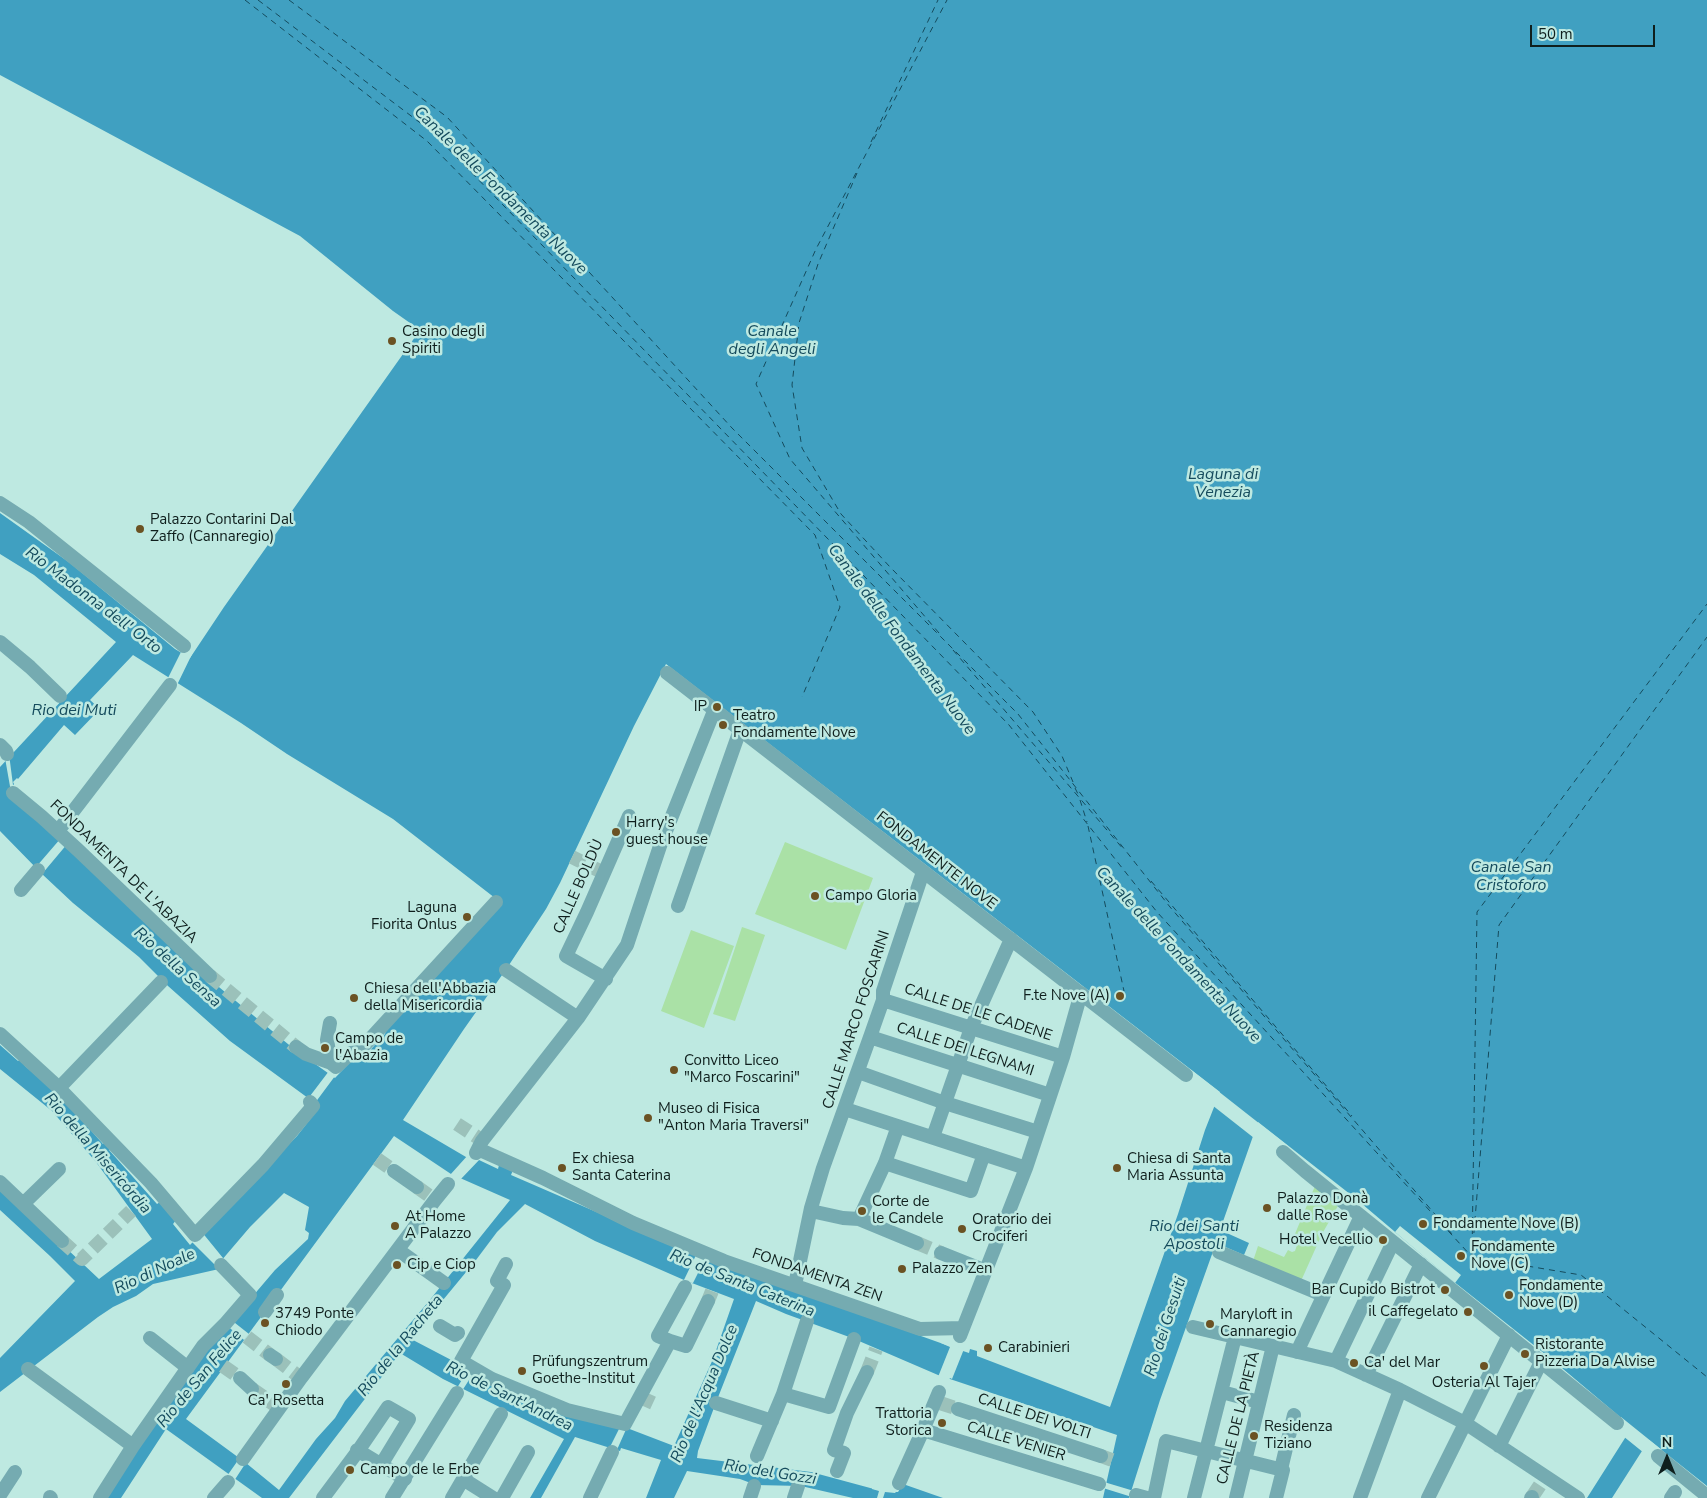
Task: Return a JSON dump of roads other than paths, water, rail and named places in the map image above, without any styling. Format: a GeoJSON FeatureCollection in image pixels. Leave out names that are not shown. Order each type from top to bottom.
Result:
{"type":"FeatureCollection","features":[{"type":"Feature","properties":{"kind":"street"},"geometry":{"type":"LineString","coordinates":[[0,503],[29,522],[184,646]]}},
{"type":"Feature","properties":{"kind":"street"},"geometry":{"type":"LineString","coordinates":[[0,642],[60,696]]}},
{"type":"Feature","properties":{"kind":"street","name":"FONDAMENTE NOVE"},"geometry":{"type":"LineString","coordinates":[[667,673],[1186,1075]]}},
{"type":"Feature","properties":{"kind":"street"},"geometry":{"type":"LineString","coordinates":[[58,831],[170,685]]}},
{"type":"Feature","properties":{"kind":"street"},"geometry":{"type":"LineString","coordinates":[[506,970],[578,1018],[606,979],[627,945],[660,846],[714,710]]}},
{"type":"Feature","properties":{"kind":"street"},"geometry":{"type":"LineString","coordinates":[[678,906],[740,730]]}},
{"type":"Feature","properties":{"kind":"street","name":"FONDAMENTA DE L'ABAZIA"},"geometry":{"type":"LineString","coordinates":[[13,793],[58,831],[210,976]]}},
{"type":"Feature","properties":{"kind":"street","name":"CALLE BOLDÙ"},"geometry":{"type":"LineString","coordinates":[[606,979],[566,956],[629,816]]}},
{"type":"Feature","properties":{"kind":"street"},"geometry":{"type":"LineString","coordinates":[[21,890],[38,870]]}},
{"type":"Feature","properties":{"kind":"street","name":"CALLE MARCO FOSCARINI"},"geometry":{"type":"LineString","coordinates":[[795,1286],[811,1209],[823,1168],[870,1037],[923,872]]}},
{"type":"Feature","properties":{"kind":"street"},"geometry":{"type":"LineString","coordinates":[[296,1047],[306,1054],[331,1063],[336,1067],[351,1053],[357,1052],[496,902]]}},
{"type":"Feature","properties":{"kind":"street"},"geometry":{"type":"LineString","coordinates":[[933,1137],[971,1028],[1012,939]]}},
{"type":"Feature","properties":{"kind":"street"},"geometry":{"type":"LineString","coordinates":[[59,1088],[161,982]]}},
{"type":"Feature","properties":{"kind":"street"},"geometry":{"type":"LineString","coordinates":[[941,1253],[986,1271],[1026,1168],[1063,1057],[1081,993]]}},
{"type":"Feature","properties":{"kind":"street","name":"CALLE DE LE CADENE"},"geometry":{"type":"LineString","coordinates":[[882,1000],[1063,1057]]}},
{"type":"Feature","properties":{"kind":"street","name":"FONDAMENTA ZEN"},"geometry":{"type":"LineString","coordinates":[[578,1018],[540,1065],[477,1151],[543,1178],[633,1223],[703,1252],[920,1329],[961,1332],[986,1271]]}},
{"type":"Feature","properties":{"kind":"street"},"geometry":{"type":"LineString","coordinates":[[330,1023],[327,1040],[331,1063]]}},
{"type":"Feature","properties":{"kind":"street"},"geometry":{"type":"LineString","coordinates":[[0,1034],[59,1088],[151,1183],[195,1235],[263,1165],[313,1106],[310,1102]]}},
{"type":"Feature","properties":{"kind":"street","name":"CALLE DEI LEGNAMI"},"geometry":{"type":"LineString","coordinates":[[870,1037],[959,1065],[1048,1098]]}},
{"type":"Feature","properties":{"kind":"street"},"geometry":{"type":"LineString","coordinates":[[858,1072],[945,1103],[1038,1132]]}},
{"type":"Feature","properties":{"kind":"street"},"geometry":{"type":"LineString","coordinates":[[845,1109],[1026,1168]]}},
{"type":"Feature","properties":{"kind":"street"},"geometry":{"type":"LineString","coordinates":[[859,1219],[885,1163],[898,1126]]}},
{"type":"Feature","properties":{"kind":"street"},"geometry":{"type":"LineString","coordinates":[[1283,1152],[1617,1423]]}},
{"type":"Feature","properties":{"kind":"street"},"geometry":{"type":"LineString","coordinates":[[885,1163],[971,1191],[989,1156]]}},
{"type":"Feature","properties":{"kind":"street"},"geometry":{"type":"LineString","coordinates":[[23,1204],[59,1168]]}},
{"type":"Feature","properties":{"kind":"street"},"geometry":{"type":"LineString","coordinates":[[394,1171],[417,1187]]}},
{"type":"Feature","properties":{"kind":"street"},"geometry":{"type":"LineString","coordinates":[[0,1182],[62,1241]]}},
{"type":"Feature","properties":{"kind":"street"},"geometry":{"type":"LineString","coordinates":[[243,1460],[302,1378],[448,1184]]}},
{"type":"Feature","properties":{"kind":"street"},"geometry":{"type":"LineString","coordinates":[[811,1209],[843,1218],[859,1219],[917,1243]]}},
{"type":"Feature","properties":{"kind":"street"},"geometry":{"type":"LineString","coordinates":[[1297,1352],[1361,1216]]}},
{"type":"Feature","properties":{"kind":"street"},"geometry":{"type":"LineString","coordinates":[[1336,1360],[1392,1242]]}},
{"type":"Feature","properties":{"kind":"street"},"geometry":{"type":"LineString","coordinates":[[398,1250],[444,1283]]}},
{"type":"Feature","properties":{"kind":"street"},"geometry":{"type":"LineString","coordinates":[[1219,1252],[1323,1295]]}},
{"type":"Feature","properties":{"kind":"street"},"geometry":{"type":"LineString","coordinates":[[506,1264],[497,1281],[504,1286],[461,1361],[492,1379],[567,1410],[626,1424],[670,1341]]}},
{"type":"Feature","properties":{"kind":"street"},"geometry":{"type":"LineString","coordinates":[[1366,1375],[1421,1264]]}},
{"type":"Feature","properties":{"kind":"street"},"geometry":{"type":"LineString","coordinates":[[100,1498],[133,1446],[203,1346],[250,1295],[221,1265]]}},
{"type":"Feature","properties":{"kind":"street"},"geometry":{"type":"LineString","coordinates":[[684,1287],[658,1336],[686,1346],[708,1301]]}},
{"type":"Feature","properties":{"kind":"street"},"geometry":{"type":"LineString","coordinates":[[265,1312],[277,1296]]}},
{"type":"Feature","properties":{"kind":"street"},"geometry":{"type":"LineString","coordinates":[[757,1456],[783,1394],[807,1322]]}},
{"type":"Feature","properties":{"kind":"street"},"geometry":{"type":"LineString","coordinates":[[440,1326],[455,1335],[458,1333]]}},
{"type":"Feature","properties":{"kind":"street"},"geometry":{"type":"LineString","coordinates":[[1193,1327],[1336,1360],[1400,1390],[1465,1424],[1499,1446],[1543,1479],[1578,1498]]}},
{"type":"Feature","properties":{"kind":"street"},"geometry":{"type":"LineString","coordinates":[[1428,1498],[1509,1335]]}},
{"type":"Feature","properties":{"kind":"street"},"geometry":{"type":"LineString","coordinates":[[1194,1498],[1235,1337]]}},
{"type":"Feature","properties":{"kind":"street"},"geometry":{"type":"LineString","coordinates":[[150,1338],[188,1368]]}},
{"type":"Feature","properties":{"kind":"street"},"geometry":{"type":"LineString","coordinates":[[829,1407],[854,1339]]}},
{"type":"Feature","properties":{"kind":"street","name":"CALLE DE LA PIETÀ"},"geometry":{"type":"LineString","coordinates":[[1236,1498],[1273,1346]]}},
{"type":"Feature","properties":{"kind":"street"},"geometry":{"type":"LineString","coordinates":[[1499,1446],[1541,1362]]}},
{"type":"Feature","properties":{"kind":"street"},"geometry":{"type":"LineString","coordinates":[[28,1369],[133,1446]]}},
{"type":"Feature","properties":{"kind":"street"},"geometry":{"type":"LineString","coordinates":[[837,1471],[844,1452],[834,1450],[847,1414],[867,1372]]}},
{"type":"Feature","properties":{"kind":"street"},"geometry":{"type":"LineString","coordinates":[[240,1378],[252,1389]]}},
{"type":"Feature","properties":{"kind":"street"},"geometry":{"type":"LineString","coordinates":[[1360,1498],[1400,1390]]}},
{"type":"Feature","properties":{"kind":"street"},"geometry":{"type":"LineString","coordinates":[[1222,1392],[1259,1402]]}},
{"type":"Feature","properties":{"kind":"street"},"geometry":{"type":"LineString","coordinates":[[392,1498],[457,1393]]}},
{"type":"Feature","properties":{"kind":"street"},"geometry":{"type":"LineString","coordinates":[[783,1394],[847,1414]]}},
{"type":"Feature","properties":{"kind":"street"},"geometry":{"type":"LineString","coordinates":[[899,1483],[938,1399]]}},
{"type":"Feature","properties":{"kind":"street"},"geometry":{"type":"LineString","coordinates":[[716,1403],[772,1421]]}},
{"type":"Feature","properties":{"kind":"street"},"geometry":{"type":"LineString","coordinates":[[325,1495],[388,1407],[409,1419],[381,1465]]}},
{"type":"Feature","properties":{"kind":"street","name":"CALLE DEI VOLTI"},"geometry":{"type":"LineString","coordinates":[[958,1409],[1101,1456]]}},
{"type":"Feature","properties":{"kind":"street"},"geometry":{"type":"LineString","coordinates":[[452,1498],[501,1414]]}},
{"type":"Feature","properties":{"kind":"street"},"geometry":{"type":"LineString","coordinates":[[1277,1496],[1294,1415]]}},
{"type":"Feature","properties":{"kind":"street","name":"CALLE VENIER"},"geometry":{"type":"LineString","coordinates":[[923,1430],[1099,1484]]}},
{"type":"Feature","properties":{"kind":"street"},"geometry":{"type":"LineString","coordinates":[[1154,1498],[1166,1441],[1281,1470]]}},
{"type":"Feature","properties":{"kind":"street"},"geometry":{"type":"LineString","coordinates":[[358,1450],[405,1479]]}},
{"type":"Feature","properties":{"kind":"street"},"geometry":{"type":"LineString","coordinates":[[502,1498],[528,1452]]}},
{"type":"Feature","properties":{"kind":"street"},"geometry":{"type":"LineString","coordinates":[[590,1498],[612,1452]]}},
{"type":"Feature","properties":{"kind":"street"},"geometry":{"type":"LineString","coordinates":[[1658,1456],[1678,1488],[1707,1496]]}},
{"type":"Feature","properties":{"kind":"street"},"geometry":{"type":"LineString","coordinates":[[0,1495],[15,1472]]}},
{"type":"Feature","properties":{"kind":"street"},"geometry":{"type":"LineString","coordinates":[[463,1479],[494,1498]]}},
{"type":"Feature","properties":{"kind":"street"},"geometry":{"type":"LineString","coordinates":[[214,1498],[228,1482]]}},
{"type":"Feature","properties":{"kind":"water","name":"Laguna di Venezia"},"geometry":{"type":"Polygon","coordinates":[[[0,0],[1707,0],[1707,1486],[1649,1440],[1612,1498],[1587,1498],[1632,1427],[1550,1358],[1453,1281],[1355,1198],[1258,1122],[1220,1230],[1249,1243],[1244,1255],[1216,1243],[1160,1400],[1129,1498],[1103,1498],[1117,1435],[938,1375],[852,1338],[756,1301],[715,1405],[697,1458],[811,1472],[885,1492],[895,1493],[903,1484],[943,1498],[853,1498],[801,1486],[756,1485],[740,1479],[687,1471],[674,1498],[646,1498],[661,1460],[621,1448],[620,1451],[575,1437],[541,1498],[530,1498],[564,1439],[443,1379],[400,1353],[289,1498],[262,1498],[166,1429],[121,1498],[103,1498],[201,1357],[275,1270],[308,1239],[309,1233],[305,1230],[309,1207],[284,1193],[250,1227],[221,1261],[219,1269],[153,1284],[136,1296],[98,1317],[0,1392],[0,1358],[75,1281],[0,1210],[0,1186],[99,1279],[152,1239],[96,1162],[52,1111],[0,1069],[0,1045],[18,1061],[21,1059],[25,1066],[62,1098],[103,1144],[105,1142],[110,1148],[109,1150],[157,1204],[160,1202],[176,1220],[173,1224],[190,1245],[297,1136],[315,1113],[308,1098],[230,1041],[168,986],[139,957],[73,903],[0,831],[0,767],[116,642],[34,575],[0,554],[0,513],[70,563],[175,649],[190,658],[420,330],[393,311],[300,236],[0,75],[0,0]],[[133,655],[90,700],[100,709],[75,735],[64,725],[18,779],[13,782],[14,784],[8,793],[185,959],[294,1049],[335,1078],[357,1055],[362,1059],[385,1034],[387,1026],[495,898],[393,819],[287,754],[133,655]],[[666,664],[546,909],[403,1120],[466,1157],[479,1160],[498,1169],[499,1165],[513,1170],[511,1175],[705,1259],[963,1351],[969,1353],[970,1349],[977,1351],[977,1356],[1110,1407],[1178,1214],[1205,1130],[1220,1092],[666,664]],[[394,1136],[186,1419],[279,1490],[316,1439],[335,1418],[345,1401],[510,1200],[451,1174],[394,1136]],[[525,1204],[497,1232],[413,1340],[457,1363],[674,1446],[713,1359],[734,1299],[684,1280],[595,1241],[525,1204]]]}},
{"type":"Feature","properties":{"kind":"tunnel"},"geometry":{"type":"LineString","coordinates":[[572,857],[602,872]]}},
{"type":"Feature","properties":{"kind":"tunnel"},"geometry":{"type":"LineString","coordinates":[[210,976],[296,1047]]}},
{"type":"Feature","properties":{"kind":"tunnel"},"geometry":{"type":"LineString","coordinates":[[457,1124],[480,1139]]}},
{"type":"Feature","properties":{"kind":"tunnel"},"geometry":{"type":"LineString","coordinates":[[377,1159],[394,1171]]}},
{"type":"Feature","properties":{"kind":"tunnel"},"geometry":{"type":"LineString","coordinates":[[417,1187],[435,1200]]}},
{"type":"Feature","properties":{"kind":"tunnel"},"geometry":{"type":"LineString","coordinates":[[62,1241],[82,1259],[131,1211]]}},
{"type":"Feature","properties":{"kind":"tunnel"},"geometry":{"type":"LineString","coordinates":[[917,1243],[941,1253]]}},
{"type":"Feature","properties":{"kind":"tunnel"},"geometry":{"type":"LineString","coordinates":[[708,1301],[712,1291]]}},
{"type":"Feature","properties":{"kind":"tunnel"},"geometry":{"type":"LineString","coordinates":[[247,1337],[270,1355]]}},
{"type":"Feature","properties":{"kind":"tunnel"},"geometry":{"type":"LineString","coordinates":[[867,1372],[876,1349]]}},
{"type":"Feature","properties":{"kind":"tunnel"},"geometry":{"type":"LineString","coordinates":[[276,1359],[301,1378]]}},
{"type":"Feature","properties":{"kind":"tunnel"},"geometry":{"type":"LineString","coordinates":[[223,1366],[240,1378]]}},
{"type":"Feature","properties":{"kind":"tunnel"},"geometry":{"type":"LineString","coordinates":[[252,1389],[279,1408]]}},
{"type":"Feature","properties":{"kind":"tunnel"},"geometry":{"type":"LineString","coordinates":[[642,1398],[653,1403]]}},
{"type":"Feature","properties":{"kind":"tunnel"},"geometry":{"type":"LineString","coordinates":[[940,1403],[958,1409]]}},
{"type":"Feature","properties":{"kind":"tunnel"},"geometry":{"type":"LineString","coordinates":[[1101,1456],[1112,1460]]}},
{"type":"Feature","properties":{"kind":"tunnel"},"geometry":{"type":"LineString","coordinates":[[1532,1497],[1542,1482]]}},
{"type":"Feature","properties":{"kind":"place","name":"Casino degli Spiriti"},"geometry":{"type":"Point","coordinates":[392,341]}},
{"type":"Feature","properties":{"kind":"place","name":"Palazzo Contarini Dal Zaffo (Cannaregio)"},"geometry":{"type":"Point","coordinates":[140,529]}},
{"type":"Feature","properties":{"kind":"place","name":"IP"},"geometry":{"type":"Point","coordinates":[717,707]}},
{"type":"Feature","properties":{"kind":"place","name":"Teatro Fondamente Nove"},"geometry":{"type":"Point","coordinates":[723,725]}},
{"type":"Feature","properties":{"kind":"place","name":"Harry's guest house"},"geometry":{"type":"Point","coordinates":[616,832]}},
{"type":"Feature","properties":{"kind":"place","name":"Campo Gloria"},"geometry":{"type":"Point","coordinates":[815,896]}},
{"type":"Feature","properties":{"kind":"place","name":"Laguna Fiorita Onlus"},"geometry":{"type":"Point","coordinates":[467,917]}},
{"type":"Feature","properties":{"kind":"place","name":"F.te Nove (A)"},"geometry":{"type":"Point","coordinates":[1120,996]}},
{"type":"Feature","properties":{"kind":"place","name":"Chiesa dell'Abbazia della Misericordia"},"geometry":{"type":"Point","coordinates":[354,998]}},
{"type":"Feature","properties":{"kind":"place","name":"Campo de l'Abazia"},"geometry":{"type":"Point","coordinates":[325,1048]}},
{"type":"Feature","properties":{"kind":"place","name":"Convitto Liceo \"Marco Foscarini\""},"geometry":{"type":"Point","coordinates":[674,1070]}},
{"type":"Feature","properties":{"kind":"place","name":"Museo di Fisica \"Anton Maria Traversi\""},"geometry":{"type":"Point","coordinates":[648,1118]}},
{"type":"Feature","properties":{"kind":"place","name":"Ex chiesa Santa Caterina"},"geometry":{"type":"Point","coordinates":[562,1168]}},
{"type":"Feature","properties":{"kind":"place","name":"Chiesa di Santa Maria Assunta"},"geometry":{"type":"Point","coordinates":[1117,1168]}},
{"type":"Feature","properties":{"kind":"place","name":"Palazzo Donà dalle Rose"},"geometry":{"type":"Point","coordinates":[1267,1208]}},
{"type":"Feature","properties":{"kind":"place","name":"Corte de le Candele"},"geometry":{"type":"Point","coordinates":[862,1211]}},
{"type":"Feature","properties":{"kind":"place","name":"Fondamente Nove (B)"},"geometry":{"type":"Point","coordinates":[1423,1224]}},
{"type":"Feature","properties":{"kind":"place","name":"At Home A Palazzo"},"geometry":{"type":"Point","coordinates":[395,1226]}},
{"type":"Feature","properties":{"kind":"place","name":"Oratorio dei Crociferi"},"geometry":{"type":"Point","coordinates":[962,1229]}},
{"type":"Feature","properties":{"kind":"place","name":"Hotel Vecellio"},"geometry":{"type":"Point","coordinates":[1383,1240]}},
{"type":"Feature","properties":{"kind":"place","name":"Fondamente Nove (C)"},"geometry":{"type":"Point","coordinates":[1461,1256]}},
{"type":"Feature","properties":{"kind":"place","name":"Cip e Ciop"},"geometry":{"type":"Point","coordinates":[397,1265]}},
{"type":"Feature","properties":{"kind":"place","name":"Palazzo Zen"},"geometry":{"type":"Point","coordinates":[902,1269]}},
{"type":"Feature","properties":{"kind":"place","name":"Bar Cupido Bistrot"},"geometry":{"type":"Point","coordinates":[1445,1290]}},
{"type":"Feature","properties":{"kind":"place","name":"Fondamente Nove (D)"},"geometry":{"type":"Point","coordinates":[1509,1295]}},
{"type":"Feature","properties":{"kind":"place","name":"il Caffegelato"},"geometry":{"type":"Point","coordinates":[1468,1312]}},
{"type":"Feature","properties":{"kind":"place","name":"3749 Ponte Chiodo"},"geometry":{"type":"Point","coordinates":[265,1323]}},
{"type":"Feature","properties":{"kind":"place","name":"Maryloft in Cannaregio"},"geometry":{"type":"Point","coordinates":[1210,1324]}},
{"type":"Feature","properties":{"kind":"place","name":"Carabinieri"},"geometry":{"type":"Point","coordinates":[988,1348]}},
{"type":"Feature","properties":{"kind":"place","name":"Ristorante Pizzeria Da Alvise"},"geometry":{"type":"Point","coordinates":[1525,1354]}},
{"type":"Feature","properties":{"kind":"place","name":"Ca' del Mar"},"geometry":{"type":"Point","coordinates":[1354,1363]}},
{"type":"Feature","properties":{"kind":"place","name":"Osteria Al Tajer"},"geometry":{"type":"Point","coordinates":[1484,1366]}},
{"type":"Feature","properties":{"kind":"place","name":"Prüfungszentrum Goethe-Institut"},"geometry":{"type":"Point","coordinates":[522,1371]}},
{"type":"Feature","properties":{"kind":"place","name":"Ca' Rosetta"},"geometry":{"type":"Point","coordinates":[286,1384]}},
{"type":"Feature","properties":{"kind":"place","name":"Trattoria Storica"},"geometry":{"type":"Point","coordinates":[942,1423]}},
{"type":"Feature","properties":{"kind":"place","name":"Residenza Tiziano"},"geometry":{"type":"Point","coordinates":[1254,1436]}},
{"type":"Feature","properties":{"kind":"place","name":"Campo de le Erbe"},"geometry":{"type":"Point","coordinates":[350,1470]}},
{"type":"Feature","properties":{"kind":"water label","name":"Canale delle Fondamenta Nuove"},"geometry":{"type":"Point","coordinates":[500,191]}},
{"type":"Feature","properties":{"kind":"water label","name":"Canale degli Angeli"},"geometry":{"type":"Point","coordinates":[772,341]}},
{"type":"Feature","properties":{"kind":"water label","name":"Rio Madonna dell' Orto"},"geometry":{"type":"Point","coordinates":[93,601]}},
{"type":"Feature","properties":{"kind":"water label","name":"Canale delle Fondamenta Nuove"},"geometry":{"type":"Point","coordinates":[901,640]}},
{"type":"Feature","properties":{"kind":"water label","name":"Rio dei Muti"},"geometry":{"type":"Point","coordinates":[74,711]}},
{"type":"Feature","properties":{"kind":"water label","name":"Canale San Cristoforo"},"geometry":{"type":"Point","coordinates":[1511,877]}},
{"type":"Feature","properties":{"kind":"water label","name":"Canale delle Fondamenta Nuove"},"geometry":{"type":"Point","coordinates":[1178,955]}},
{"type":"Feature","properties":{"kind":"water label","name":"Rio della Sensa"},"geometry":{"type":"Point","coordinates":[177,968]}},
{"type":"Feature","properties":{"kind":"water label","name":"Rio della Misericórdia"},"geometry":{"type":"Point","coordinates":[97,1154]}},
{"type":"Feature","properties":{"kind":"water label","name":"Rio dei Santi Apostoli"},"geometry":{"type":"Point","coordinates":[1194,1236]}},
{"type":"Feature","properties":{"kind":"water label","name":"Rio di Noale"},"geometry":{"type":"Point","coordinates":[155,1272]}},
{"type":"Feature","properties":{"kind":"water label","name":"Rio de Santa Caterina"},"geometry":{"type":"Point","coordinates":[742,1284]}},
{"type":"Feature","properties":{"kind":"water label","name":"Rio dei Gesuiti"},"geometry":{"type":"Point","coordinates":[1166,1327]}},
{"type":"Feature","properties":{"kind":"water label","name":"Rio de la Racheta"},"geometry":{"type":"Point","coordinates":[401,1346]}},
{"type":"Feature","properties":{"kind":"water label","name":"Rio de San Felice"},"geometry":{"type":"Point","coordinates":[200,1379]}},
{"type":"Feature","properties":{"kind":"water label","name":"Rio de l'Acqua Dolce"},"geometry":{"type":"Point","coordinates":[705,1394]}},
{"type":"Feature","properties":{"kind":"water label","name":"Rio de Sant'Andrea"},"geometry":{"type":"Point","coordinates":[509,1397]}},
{"type":"Feature","properties":{"kind":"water label","name":"Rio del Gozzi"},"geometry":{"type":"Point","coordinates":[770,1473]}}]}
